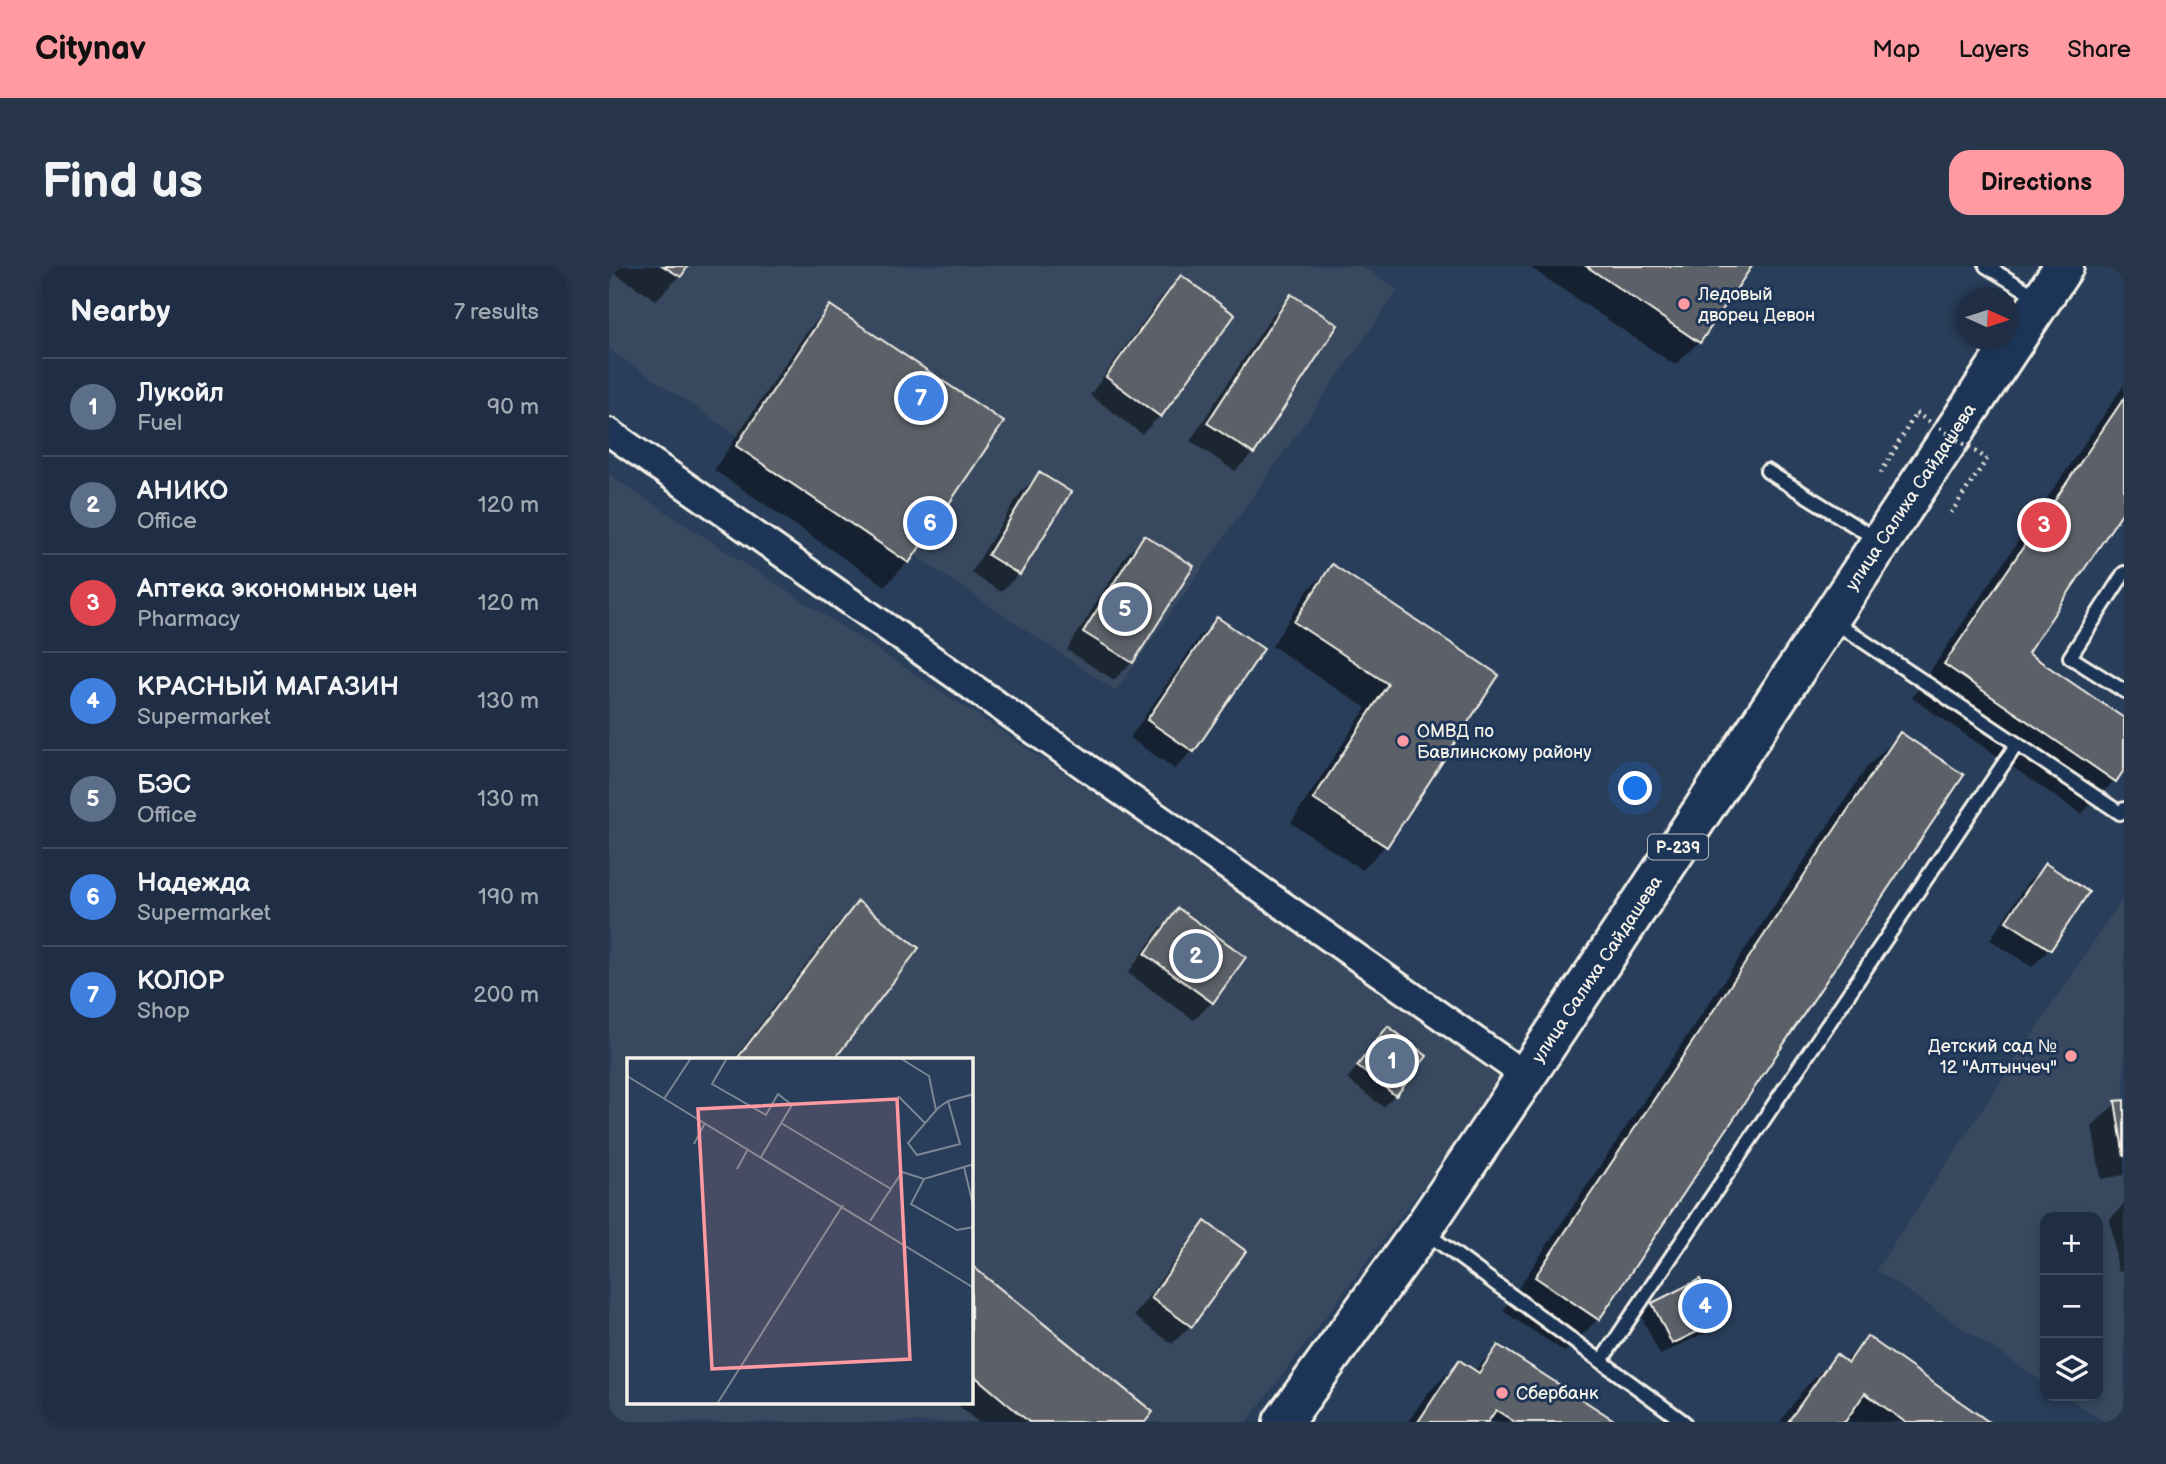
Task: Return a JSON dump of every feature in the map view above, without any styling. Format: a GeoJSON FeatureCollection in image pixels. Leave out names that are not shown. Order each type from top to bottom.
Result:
{"type":"FeatureCollection","features":[{"type":"Feature","properties":{"kind":"highway","name":"улица Салиха Сайдашева"},"geometry":{"type":"LineString","coordinates":[[1283,1422],[1422,1230],[2064,266]]}},
{"type":"Feature","properties":{"kind":"street"},"geometry":{"type":"LineString","coordinates":[[609,432],[1526,1076]]}},
{"type":"Feature","properties":{"kind":"lane"},"geometry":{"type":"LineString","coordinates":[[1986,266],[2042,300]]}},
{"type":"Feature","properties":{"kind":"lane"},"geometry":{"type":"LineString","coordinates":[[1767,471],[1881,542]]}},
{"type":"Feature","properties":{"kind":"lane"},"geometry":{"type":"LineString","coordinates":[[2124,573],[2070,657],[2124,691]]}},
{"type":"Feature","properties":{"kind":"lane"},"geometry":{"type":"LineString","coordinates":[[1830,618],[2123,813]]}},
{"type":"Feature","properties":{"kind":"lane"},"geometry":{"type":"LineString","coordinates":[[1601,1361],[2017,744]]}},
{"type":"Feature","properties":{"kind":"lane"},"geometry":{"type":"LineString","coordinates":[[1422,1230],[1685,1422]]}},
{"type":"Feature","properties":{"kind":"path"},"geometry":{"type":"LineString","coordinates":[[1881,473],[1916,413],[1987,459],[1951,513]]}},
{"type":"Feature","properties":{"kind":"shaded area"},"geometry":{"type":"Polygon","coordinates":[[[609,266],[1361,266],[1398,290],[1116,691],[609,349],[609,266]]]}},
{"type":"Feature","properties":{"kind":"shaded area"},"geometry":{"type":"Polygon","coordinates":[[[609,475],[973,712],[1509,1072],[1247,1422],[609,1422],[609,475]]]}},
{"type":"Feature","properties":{"kind":"shaded area","name":"Детский сад № 12 \"Алтынчеч\""},"geometry":{"type":"Polygon","coordinates":[[[2124,896],[2124,1422],[2105,1422],[2073,1401],[2103,1401],[2103,1212],[2040,1212],[2040,1380],[1876,1270],[2124,896]]]}},
{"type":"Feature","properties":{"kind":"building"},"geometry":{"type":"Polygon","coordinates":[[[663,266],[688,266],[681,277],[663,266]]]}},
{"type":"Feature","properties":{"kind":"building","name":"Ледовый дворец Девон"},"geometry":{"type":"Polygon","coordinates":[[[1586,266],[1752,266],[1700,343],[1586,266]]]}},
{"type":"Feature","properties":{"kind":"building"},"geometry":{"type":"Polygon","coordinates":[[[1181,275],[1235,315],[1161,417],[1106,377],[1181,275]]]}},
{"type":"Feature","properties":{"kind":"building"},"geometry":{"type":"Polygon","coordinates":[[[1291,294],[1338,325],[1254,454],[1207,423],[1291,294]]]}},
{"type":"Feature","properties":{"kind":"building"},"geometry":{"type":"Polygon","coordinates":[[[830,305],[1004,422],[909,563],[736,446],[830,305]]]}},
{"type":"Feature","properties":{"kind":"building"},"geometry":{"type":"Polygon","coordinates":[[[2124,398],[2124,510],[2028,653],[2124,718],[2124,770],[2116,782],[1944,664],[2124,398]]]}},
{"type":"Feature","properties":{"kind":"building"},"geometry":{"type":"Polygon","coordinates":[[[1039,472],[1071,492],[1020,575],[988,555],[1039,472]]]}},
{"type":"Feature","properties":{"kind":"building"},"geometry":{"type":"Polygon","coordinates":[[[1144,535],[1194,566],[1133,663],[1083,632],[1144,535]]]}},
{"type":"Feature","properties":{"kind":"building","name":"ОМВД по Бавлинскому району"},"geometry":{"type":"Polygon","coordinates":[[[1332,564],[1499,675],[1387,847],[1313,799],[1388,684],[1294,622],[1332,564]]]}},
{"type":"Feature","properties":{"kind":"building"},"geometry":{"type":"Polygon","coordinates":[[[1217,617],[1264,649],[1194,752],[1147,720],[1217,617]]]}},
{"type":"Feature","properties":{"kind":"building"},"geometry":{"type":"Polygon","coordinates":[[[1900,732],[1964,775],[1599,1320],[1535,1277],[1900,732]]]}},
{"type":"Feature","properties":{"kind":"building"},"geometry":{"type":"Polygon","coordinates":[[[2045,863],[2089,892],[2051,950],[2006,921],[2045,863]]]}},
{"type":"Feature","properties":{"kind":"building"},"geometry":{"type":"Polygon","coordinates":[[[858,901],[919,948],[836,1058],[738,1058],[858,901]]]}},
{"type":"Feature","properties":{"kind":"building"},"geometry":{"type":"Polygon","coordinates":[[[1178,908],[1246,957],[1213,1003],[1145,954],[1178,908]]]}},
{"type":"Feature","properties":{"kind":"building"},"geometry":{"type":"Polygon","coordinates":[[[1388,1026],[1427,1056],[1396,1096],[1357,1066],[1388,1026]]]}},
{"type":"Feature","properties":{"kind":"building"},"geometry":{"type":"Polygon","coordinates":[[[2124,1100],[2124,1157],[2115,1101],[2124,1100]]]}},
{"type":"Feature","properties":{"kind":"building"},"geometry":{"type":"Polygon","coordinates":[[[1205,1221],[1246,1251],[1192,1327],[1151,1298],[1205,1221]]]}},
{"type":"Feature","properties":{"kind":"building"},"geometry":{"type":"Polygon","coordinates":[[[973,1267],[1153,1412],[1145,1422],[1029,1422],[973,1375],[973,1267]]]}},
{"type":"Feature","properties":{"kind":"building"},"geometry":{"type":"Polygon","coordinates":[[[1700,1279],[1720,1321],[1672,1344],[1652,1303],[1700,1279]]]}},
{"type":"Feature","properties":{"kind":"building"},"geometry":{"type":"Polygon","coordinates":[[[1867,1336],[1989,1422],[1905,1422],[1865,1393],[1845,1422],[1788,1422],[1836,1354],[1848,1363],[1867,1336]]]}},
{"type":"Feature","properties":{"kind":"building"},"geometry":{"type":"Polygon","coordinates":[[[1498,1345],[1617,1422],[1515,1422],[1496,1410],[1488,1422],[1418,1422],[1459,1360],[1479,1373],[1498,1345]]]}},
{"type":"Feature","properties":{"kind":"place","name":"Ледовый дворец Девон"},"geometry":{"type":"Point","coordinates":[1684,304]}},
{"type":"Feature","properties":{"kind":"place","name":"КОЛОР"},"geometry":{"type":"Point","coordinates":[921,398]}},
{"type":"Feature","properties":{"kind":"place","name":"Надежда"},"geometry":{"type":"Point","coordinates":[930,523]}},
{"type":"Feature","properties":{"kind":"place","name":"Аптека экономных цен"},"geometry":{"type":"Point","coordinates":[2044,525]}},
{"type":"Feature","properties":{"kind":"place","name":"БЭС"},"geometry":{"type":"Point","coordinates":[1125,609]}},
{"type":"Feature","properties":{"kind":"place","name":"ОМВД по Бавлинскому району"},"geometry":{"type":"Point","coordinates":[1403,741]}},
{"type":"Feature","properties":{"kind":"place","name":"АНИКО"},"geometry":{"type":"Point","coordinates":[1196,956]}},
{"type":"Feature","properties":{"kind":"place","name":"Детский сад № 12 \"Алтынчеч\""},"geometry":{"type":"Point","coordinates":[2071,1056]}},
{"type":"Feature","properties":{"kind":"place","name":"Лукойл"},"geometry":{"type":"Point","coordinates":[1392,1061]}},
{"type":"Feature","properties":{"kind":"place","name":"КРАСНЫЙ МАГАЗИН"},"geometry":{"type":"Point","coordinates":[1705,1306]}},
{"type":"Feature","properties":{"kind":"place","name":"Сбербанк"},"geometry":{"type":"Point","coordinates":[1502,1393]}}]}
